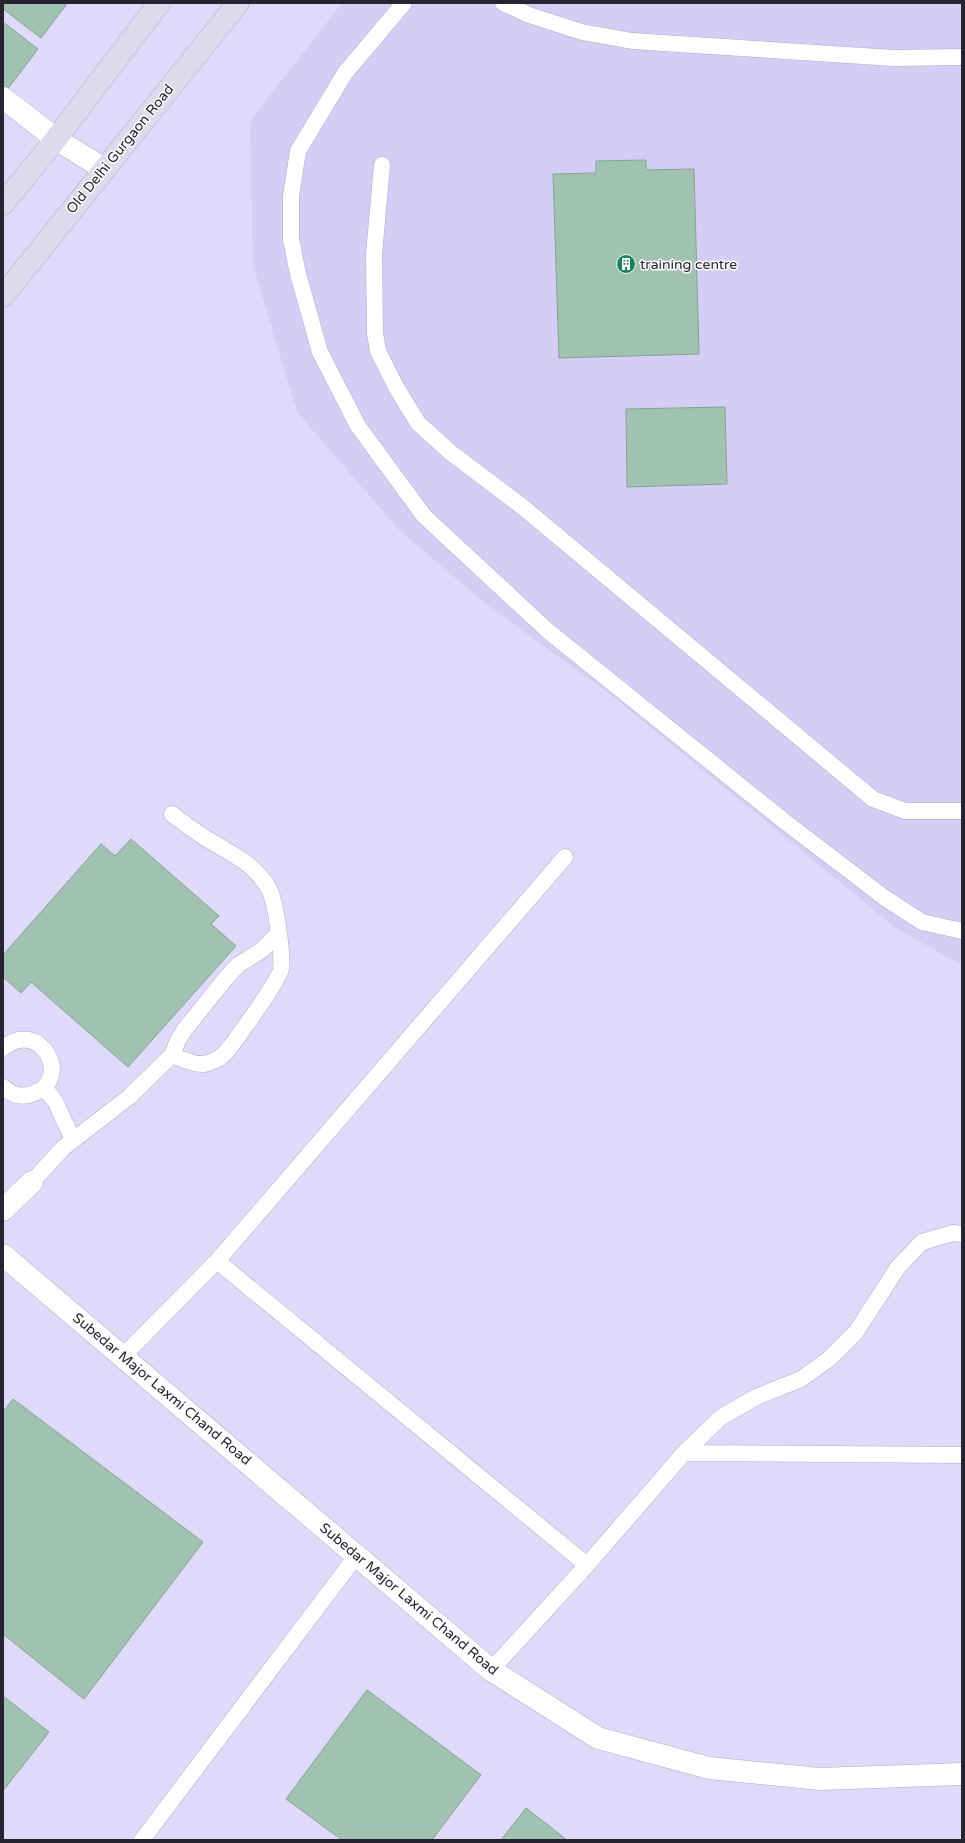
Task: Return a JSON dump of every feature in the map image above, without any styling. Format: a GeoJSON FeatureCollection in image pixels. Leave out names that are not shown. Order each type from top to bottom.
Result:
{"type":"FeatureCollection","features":[{"type":"Feature","properties":{"kind":"main road"},"geometry":{"type":"LineString","coordinates":[[3,204],[56,138],[159,3]]}},
{"type":"Feature","properties":{"kind":"main road","name":"Old Delhi Gurgaon Road"},"geometry":{"type":"LineString","coordinates":[[3,296],[238,3]]}},
{"type":"Feature","properties":{"kind":"street"},"geometry":{"type":"LineString","coordinates":[[3,98],[56,138],[104,169]]}},
{"type":"Feature","properties":{"kind":"street"},"geometry":{"type":"LineString","coordinates":[[3,1210],[32,1182]]}},
{"type":"Feature","properties":{"kind":"street","name":"Subedar Major Laxmi Chand Road"},"geometry":{"type":"LineString","coordinates":[[3,1255],[491,1670],[598,1738],[709,1768],[820,1779],[962,1774]]}},
{"type":"Feature","properties":{"kind":"lane"},"geometry":{"type":"LineString","coordinates":[[404,3],[345,73],[298,151],[291,196],[291,239],[298,274],[320,352],[358,426],[424,516],[548,631],[784,821],[885,898],[922,922],[962,931]]}},
{"type":"Feature","properties":{"kind":"lane"},"geometry":{"type":"LineString","coordinates":[[503,3],[529,16],[582,32],[632,41],[894,58],[962,57]]}},
{"type":"Feature","properties":{"kind":"lane"},"geometry":{"type":"LineString","coordinates":[[382,165],[374,254],[375,333],[378,351],[396,387],[418,424],[450,452],[524,508],[873,799],[905,812],[962,811]]}},
{"type":"Feature","properties":{"kind":"lane"},"geometry":{"type":"LineString","coordinates":[[172,814],[204,838],[239,857],[258,872],[273,898],[279,933],[281,970],[268,992],[225,1053],[212,1062],[203,1064],[172,1055]]}},
{"type":"Feature","properties":{"kind":"lane"},"geometry":{"type":"LineString","coordinates":[[123,1356],[217,1261],[565,857]]}},
{"type":"Feature","properties":{"kind":"lane"},"geometry":{"type":"LineString","coordinates":[[32,1182],[73,1140],[129,1098],[172,1055],[178,1040],[185,1029],[226,978],[238,965],[262,950],[279,933]]}},
{"type":"Feature","properties":{"kind":"lane"},"geometry":{"type":"LineString","coordinates":[[3,1048],[9,1043],[26,1040],[42,1047],[48,1054],[51,1062],[49,1080],[44,1087],[27,1096],[8,1092],[3,1087]]}},
{"type":"Feature","properties":{"kind":"lane"},"geometry":{"type":"LineString","coordinates":[[44,1087],[55,1100],[73,1140]]}},
{"type":"Feature","properties":{"kind":"lane"},"geometry":{"type":"LineString","coordinates":[[491,1670],[587,1565],[684,1453],[720,1418],[756,1397],[801,1379],[829,1359],[856,1332],[898,1267],[922,1242],[953,1233],[962,1234]]}},
{"type":"Feature","properties":{"kind":"lane"},"geometry":{"type":"LineString","coordinates":[[217,1261],[587,1565]]}},
{"type":"Feature","properties":{"kind":"lane"},"geometry":{"type":"LineString","coordinates":[[684,1453],[962,1455]]}},
{"type":"Feature","properties":{"kind":"lane"},"geometry":{"type":"LineString","coordinates":[[142,1840],[357,1555]]}},
{"type":"Feature","properties":{"kind":"shaded area"},"geometry":{"type":"Polygon","coordinates":[[[342,3],[962,3],[962,965],[897,929],[615,698],[486,604],[398,529],[297,412],[253,265],[250,128],[252,118],[342,3]]]}},
{"type":"Feature","properties":{"kind":"building"},"geometry":{"type":"Polygon","coordinates":[[[3,3],[64,3],[66,5],[41,38],[3,9],[3,3]]]}},
{"type":"Feature","properties":{"kind":"building"},"geometry":{"type":"Polygon","coordinates":[[[3,22],[38,49],[7,90],[3,87],[3,22]]]}},
{"type":"Feature","properties":{"kind":"building","name":"training centre"},"geometry":{"type":"Polygon","coordinates":[[[646,160],[646,170],[694,169],[699,354],[559,358],[553,174],[596,173],[596,161],[646,160]]]}},
{"type":"Feature","properties":{"kind":"building"},"geometry":{"type":"Polygon","coordinates":[[[725,407],[727,484],[627,487],[626,409],[725,407]]]}},
{"type":"Feature","properties":{"kind":"building"},"geometry":{"type":"Polygon","coordinates":[[[131,839],[219,916],[211,924],[236,946],[128,1067],[31,982],[21,993],[3,977],[3,955],[101,844],[115,856],[131,839]]]}},
{"type":"Feature","properties":{"kind":"building"},"geometry":{"type":"Polygon","coordinates":[[[13,1399],[203,1542],[84,1699],[3,1634],[3,1412],[13,1399]]]}},
{"type":"Feature","properties":{"kind":"building"},"geometry":{"type":"Polygon","coordinates":[[[367,1690],[481,1775],[432,1840],[342,1840],[286,1799],[367,1690]]]}},
{"type":"Feature","properties":{"kind":"building"},"geometry":{"type":"Polygon","coordinates":[[[3,1696],[49,1732],[3,1791],[3,1696]]]}},
{"type":"Feature","properties":{"kind":"building"},"geometry":{"type":"Polygon","coordinates":[[[526,1808],[567,1840],[501,1840],[526,1808]]]}},
{"type":"Feature","properties":{"kind":"place","name":"training centre"},"geometry":{"type":"Point","coordinates":[626,264]}}]}
